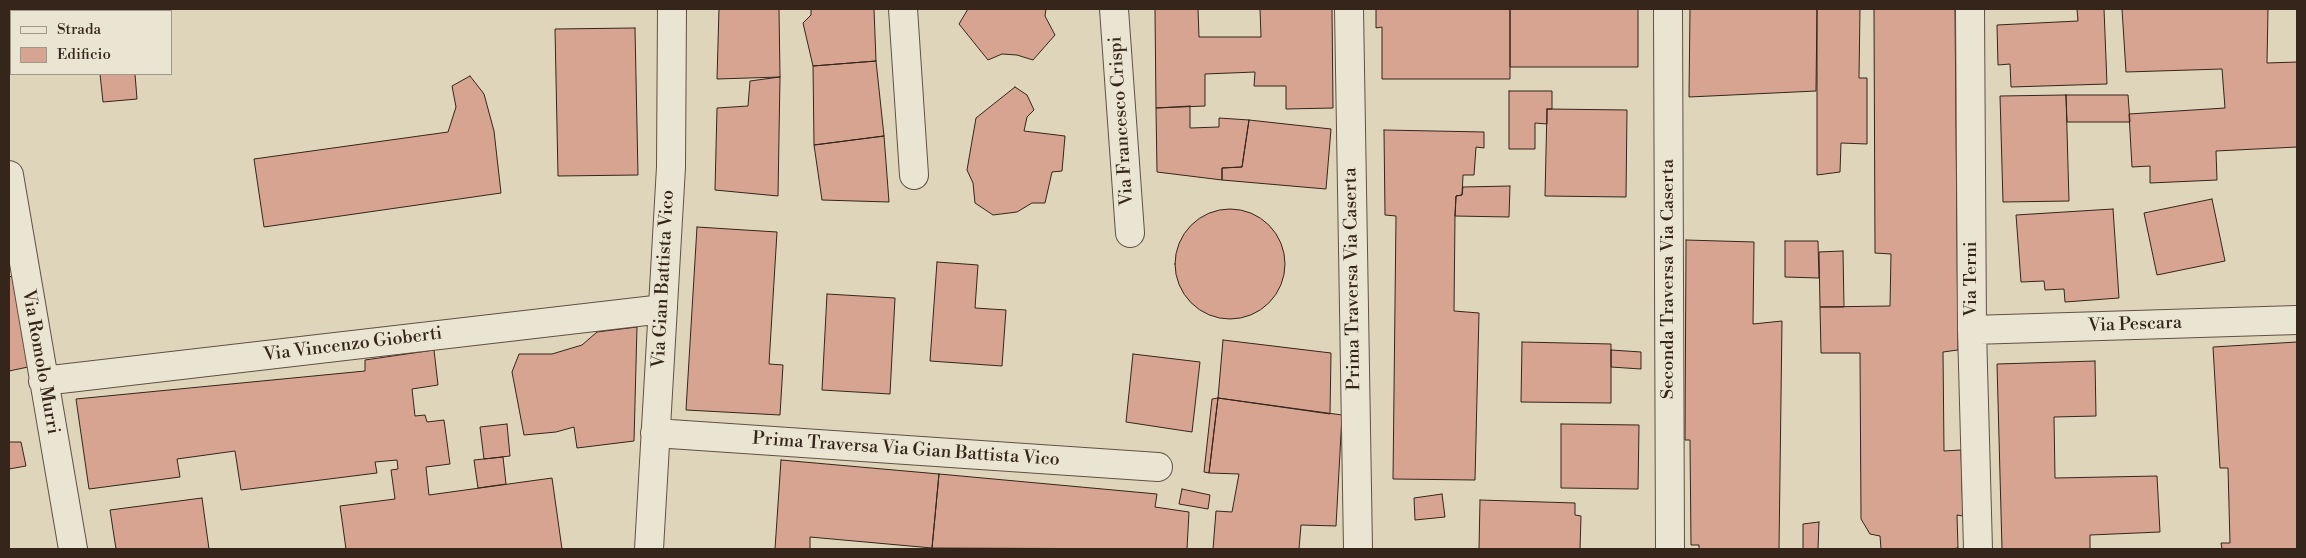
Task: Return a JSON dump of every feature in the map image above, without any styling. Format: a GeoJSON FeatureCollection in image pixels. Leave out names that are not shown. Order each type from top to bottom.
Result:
{"type":"FeatureCollection","features":[{"type":"Feature","properties":{"kind":"street","name":"Via Gian Battista Vico"},"geometry":{"type":"LineString","coordinates":[[649,549],[671,167],[672,9]]}},
{"type":"Feature","properties":{"kind":"street"},"geometry":{"type":"LineString","coordinates":[[903,9],[914,175]]}},
{"type":"Feature","properties":{"kind":"street","name":"Via Francesco Crispi"},"geometry":{"type":"LineString","coordinates":[[1114,9],[1130,233]]}},
{"type":"Feature","properties":{"kind":"street","name":"Prima Traversa Via Caserta"},"geometry":{"type":"LineString","coordinates":[[1349,9],[1358,549]]}},
{"type":"Feature","properties":{"kind":"street","name":"Seconda Traversa Via Caserta"},"geometry":{"type":"LineString","coordinates":[[1668,9],[1670,549]]}},
{"type":"Feature","properties":{"kind":"street","name":"Via Terni"},"geometry":{"type":"LineString","coordinates":[[1970,9],[1972,330],[1978,549]]}},
{"type":"Feature","properties":{"kind":"street","name":"Via Romolo Murri"},"geometry":{"type":"LineString","coordinates":[[9,174],[73,549]]}},
{"type":"Feature","properties":{"kind":"street","name":"Via Vincenzo Gioberti"},"geometry":{"type":"LineString","coordinates":[[43,381],[662,309]]}},
{"type":"Feature","properties":{"kind":"street","name":"Via Pescara"},"geometry":{"type":"LineString","coordinates":[[1972,330],[2297,320]]}},
{"type":"Feature","properties":{"kind":"street","name":"Prima Traversa Via Gian Battista Vico"},"geometry":{"type":"LineString","coordinates":[[656,433],[1158,467]]}},
{"type":"Feature","properties":{"kind":"building"},"geometry":{"type":"Polygon","coordinates":[[[719,9],[779,9],[780,77],[717,79],[719,9]]]}},
{"type":"Feature","properties":{"kind":"building"},"geometry":{"type":"Polygon","coordinates":[[[811,9],[874,9],[876,61],[813,66],[803,23],[811,15],[811,9]]]}},
{"type":"Feature","properties":{"kind":"building"},"geometry":{"type":"Polygon","coordinates":[[[968,9],[1046,9],[1045,16],[1055,35],[1033,60],[1017,55],[1002,54],[988,60],[959,24],[968,9]]]}},
{"type":"Feature","properties":{"kind":"building"},"geometry":{"type":"Polygon","coordinates":[[[1155,9],[1198,9],[1199,37],[1261,37],[1260,9],[1332,9],[1333,108],[1286,109],[1286,86],[1254,86],[1255,72],[1205,74],[1205,106],[1156,108],[1155,9]]]}},
{"type":"Feature","properties":{"kind":"building"},"geometry":{"type":"Polygon","coordinates":[[[1376,9],[1510,9],[1510,79],[1382,79],[1382,27],[1376,28],[1376,9]]]}},
{"type":"Feature","properties":{"kind":"building"},"geometry":{"type":"Polygon","coordinates":[[[1510,9],[1638,9],[1638,67],[1510,67],[1510,9]]]}},
{"type":"Feature","properties":{"kind":"building"},"geometry":{"type":"Polygon","coordinates":[[[1690,9],[1817,9],[1816,91],[1689,97],[1690,9]]]}},
{"type":"Feature","properties":{"kind":"building"},"geometry":{"type":"Polygon","coordinates":[[[1817,9],[1860,9],[1859,78],[1867,78],[1867,144],[1841,143],[1840,172],[1817,175],[1817,9]]]}},
{"type":"Feature","properties":{"kind":"building"},"geometry":{"type":"Polygon","coordinates":[[[1874,9],[1955,9],[1958,350],[1943,352],[1944,451],[1961,450],[1963,516],[1957,515],[1958,548],[1881,549],[1880,536],[1870,534],[1861,519],[1860,353],[1821,353],[1820,307],[1890,306],[1891,254],[1875,253],[1874,9]]]}},
{"type":"Feature","properties":{"kind":"building"},"geometry":{"type":"Polygon","coordinates":[[[2077,9],[2104,9],[2107,84],[2011,87],[2010,64],[1998,65],[1997,25],[2078,21],[2077,9]]]}},
{"type":"Feature","properties":{"kind":"building"},"geometry":{"type":"Polygon","coordinates":[[[2122,9],[2268,9],[2267,63],[2297,62],[2297,147],[2216,151],[2217,180],[2150,183],[2150,166],[2132,167],[2129,114],[2225,108],[2222,69],[2126,72],[2122,9]]]}},
{"type":"Feature","properties":{"kind":"building"},"geometry":{"type":"Polygon","coordinates":[[[635,28],[638,175],[558,176],[555,29],[635,28]]]}},
{"type":"Feature","properties":{"kind":"building"},"geometry":{"type":"Polygon","coordinates":[[[876,61],[884,136],[814,145],[813,66],[876,61]]]}},
{"type":"Feature","properties":{"kind":"building"},"geometry":{"type":"Polygon","coordinates":[[[100,75],[135,75],[137,99],[103,102],[100,75]]]}},
{"type":"Feature","properties":{"kind":"building"},"geometry":{"type":"Polygon","coordinates":[[[470,76],[484,94],[494,131],[501,193],[264,227],[254,159],[448,132],[456,107],[452,86],[470,76]]]}},
{"type":"Feature","properties":{"kind":"building"},"geometry":{"type":"Polygon","coordinates":[[[780,77],[778,196],[715,190],[717,108],[748,106],[750,81],[780,77]]]}},
{"type":"Feature","properties":{"kind":"building"},"geometry":{"type":"Polygon","coordinates":[[[1015,87],[1027,95],[1034,110],[1027,117],[1024,131],[1065,136],[1062,171],[1052,172],[1045,203],[1032,203],[1017,212],[993,215],[975,203],[973,183],[967,170],[976,118],[1015,87]]]}},
{"type":"Feature","properties":{"kind":"building"},"geometry":{"type":"Polygon","coordinates":[[[1509,91],[1552,91],[1552,109],[1547,109],[1547,124],[1535,123],[1535,149],[1509,149],[1509,91]]]}},
{"type":"Feature","properties":{"kind":"building"},"geometry":{"type":"Polygon","coordinates":[[[2066,95],[2069,201],[2003,202],[2000,96],[2066,95]]]}},
{"type":"Feature","properties":{"kind":"building"},"geometry":{"type":"Polygon","coordinates":[[[2066,95],[2128,95],[2130,122],[2067,122],[2066,95]]]}},
{"type":"Feature","properties":{"kind":"building"},"geometry":{"type":"Polygon","coordinates":[[[1190,106],[1190,128],[1219,127],[1219,118],[1249,120],[1242,167],[1222,168],[1222,180],[1157,172],[1156,108],[1190,106]]]}},
{"type":"Feature","properties":{"kind":"building"},"geometry":{"type":"Polygon","coordinates":[[[1547,109],[1627,110],[1626,197],[1545,196],[1547,109]]]}},
{"type":"Feature","properties":{"kind":"building"},"geometry":{"type":"Polygon","coordinates":[[[1249,120],[1331,129],[1326,189],[1222,180],[1222,168],[1242,167],[1249,120]]]}},
{"type":"Feature","properties":{"kind":"building"},"geometry":{"type":"Polygon","coordinates":[[[1384,130],[1484,132],[1484,148],[1476,147],[1474,175],[1463,175],[1462,195],[1456,196],[1455,216],[1454,311],[1479,313],[1475,480],[1393,479],[1396,216],[1385,215],[1384,130]]]}},
{"type":"Feature","properties":{"kind":"building"},"geometry":{"type":"Polygon","coordinates":[[[884,136],[889,202],[822,200],[814,145],[884,136]]]}},
{"type":"Feature","properties":{"kind":"building"},"geometry":{"type":"Polygon","coordinates":[[[1510,186],[1509,217],[1455,216],[1456,196],[1462,195],[1463,187],[1510,186]]]}},
{"type":"Feature","properties":{"kind":"building"},"geometry":{"type":"Polygon","coordinates":[[[2212,199],[2225,261],[2157,275],[2144,213],[2212,199]]]}},
{"type":"Feature","properties":{"kind":"building"},"geometry":{"type":"Polygon","coordinates":[[[1230,209],[1241,210],[1251,214],[1269,225],[1280,243],[1284,253],[1284,275],[1280,285],[1269,303],[1251,314],[1241,318],[1230,319],[1219,318],[1209,314],[1191,303],[1180,285],[1176,275],[1175,264],[1176,253],[1180,243],[1191,225],[1209,214],[1219,210],[1230,209]]]}},
{"type":"Feature","properties":{"kind":"building"},"geometry":{"type":"Polygon","coordinates":[[[2113,209],[2119,298],[2065,302],[2064,289],[2045,290],[2044,281],[2021,282],[2016,215],[2113,209]]]}},
{"type":"Feature","properties":{"kind":"building"},"geometry":{"type":"Polygon","coordinates":[[[697,227],[777,232],[769,364],[783,365],[780,415],[686,410],[697,227]]]}},
{"type":"Feature","properties":{"kind":"building"},"geometry":{"type":"Polygon","coordinates":[[[1686,240],[1754,242],[1753,324],[1782,321],[1779,549],[1699,549],[1699,545],[1691,545],[1690,440],[1685,440],[1686,240]]]}},
{"type":"Feature","properties":{"kind":"building"},"geometry":{"type":"Polygon","coordinates":[[[1785,241],[1818,241],[1819,278],[1785,277],[1785,241]]]}},
{"type":"Feature","properties":{"kind":"building"},"geometry":{"type":"Polygon","coordinates":[[[1843,251],[1844,307],[1820,307],[1819,252],[1843,251]]]}},
{"type":"Feature","properties":{"kind":"building"},"geometry":{"type":"Polygon","coordinates":[[[937,262],[978,265],[975,308],[1006,310],[1002,366],[930,361],[937,262]]]}},
{"type":"Feature","properties":{"kind":"building"},"geometry":{"type":"Polygon","coordinates":[[[12,276],[28,367],[9,371],[9,277],[12,276]]]}},
{"type":"Feature","properties":{"kind":"building"},"geometry":{"type":"Polygon","coordinates":[[[827,294],[895,298],[890,394],[822,390],[827,294]]]}},
{"type":"Feature","properties":{"kind":"building"},"geometry":{"type":"Polygon","coordinates":[[[637,327],[634,441],[577,448],[574,427],[556,432],[524,435],[512,372],[519,354],[552,354],[582,345],[597,332],[637,327]]]}},
{"type":"Feature","properties":{"kind":"building"},"geometry":{"type":"Polygon","coordinates":[[[1223,340],[1331,353],[1330,414],[1218,398],[1223,340]]]}},
{"type":"Feature","properties":{"kind":"building"},"geometry":{"type":"Polygon","coordinates":[[[1522,342],[1611,344],[1611,403],[1521,402],[1522,342]]]}},
{"type":"Feature","properties":{"kind":"building"},"geometry":{"type":"Polygon","coordinates":[[[2297,342],[2297,549],[2222,549],[2221,543],[2230,543],[2228,468],[2220,468],[2213,347],[2297,342]]]}},
{"type":"Feature","properties":{"kind":"building"},"geometry":{"type":"Polygon","coordinates":[[[434,350],[438,385],[412,389],[415,416],[425,415],[427,422],[444,420],[450,464],[426,467],[429,495],[552,478],[562,549],[346,549],[340,506],[395,499],[391,470],[398,469],[397,460],[375,462],[377,473],[241,490],[235,451],[177,459],[180,477],[89,489],[76,399],[365,371],[365,360],[434,350]]]}},
{"type":"Feature","properties":{"kind":"building"},"geometry":{"type":"Polygon","coordinates":[[[1611,350],[1641,352],[1641,369],[1611,367],[1611,350]]]}},
{"type":"Feature","properties":{"kind":"building"},"geometry":{"type":"Polygon","coordinates":[[[1133,354],[1200,362],[1192,432],[1126,422],[1133,354]]]}},
{"type":"Feature","properties":{"kind":"building"},"geometry":{"type":"Polygon","coordinates":[[[2095,361],[2096,416],[2054,417],[2055,478],[2157,476],[2160,532],[2090,535],[2090,549],[2002,549],[1997,364],[2095,361]]]}},
{"type":"Feature","properties":{"kind":"building"},"geometry":{"type":"Polygon","coordinates":[[[1218,398],[1342,415],[1336,526],[1301,525],[1299,549],[1213,549],[1216,511],[1232,512],[1239,474],[1209,473],[1218,398]]]}},
{"type":"Feature","properties":{"kind":"building"},"geometry":{"type":"Polygon","coordinates":[[[1218,398],[1209,473],[1204,472],[1212,399],[1218,398]]]}},
{"type":"Feature","properties":{"kind":"building"},"geometry":{"type":"Polygon","coordinates":[[[507,424],[510,456],[484,459],[480,427],[507,424]]]}},
{"type":"Feature","properties":{"kind":"building"},"geometry":{"type":"Polygon","coordinates":[[[1561,424],[1639,425],[1638,489],[1561,488],[1561,424]]]}},
{"type":"Feature","properties":{"kind":"building"},"geometry":{"type":"Polygon","coordinates":[[[9,442],[21,442],[26,466],[9,469],[9,442]]]}},
{"type":"Feature","properties":{"kind":"building"},"geometry":{"type":"Polygon","coordinates":[[[503,457],[506,484],[478,488],[474,460],[503,457]]]}},
{"type":"Feature","properties":{"kind":"building"},"geometry":{"type":"Polygon","coordinates":[[[781,460],[939,474],[932,548],[810,537],[810,549],[775,549],[781,460]]]}},
{"type":"Feature","properties":{"kind":"building"},"geometry":{"type":"Polygon","coordinates":[[[939,474],[1157,494],[1155,507],[1189,512],[1187,549],[932,548],[939,474]]]}},
{"type":"Feature","properties":{"kind":"building"},"geometry":{"type":"Polygon","coordinates":[[[1182,489],[1210,495],[1208,509],[1179,504],[1182,489]]]}},
{"type":"Feature","properties":{"kind":"building"},"geometry":{"type":"Polygon","coordinates":[[[1442,494],[1445,517],[1415,520],[1414,498],[1442,494]]]}},
{"type":"Feature","properties":{"kind":"building"},"geometry":{"type":"Polygon","coordinates":[[[202,498],[209,549],[116,549],[110,510],[202,498]]]}},
{"type":"Feature","properties":{"kind":"building"},"geometry":{"type":"Polygon","coordinates":[[[1480,500],[1575,503],[1575,515],[1581,516],[1580,549],[1479,549],[1480,500]]]}},
{"type":"Feature","properties":{"kind":"building"},"geometry":{"type":"Polygon","coordinates":[[[1819,522],[1818,549],[1803,549],[1803,524],[1819,522]]]}}]}
